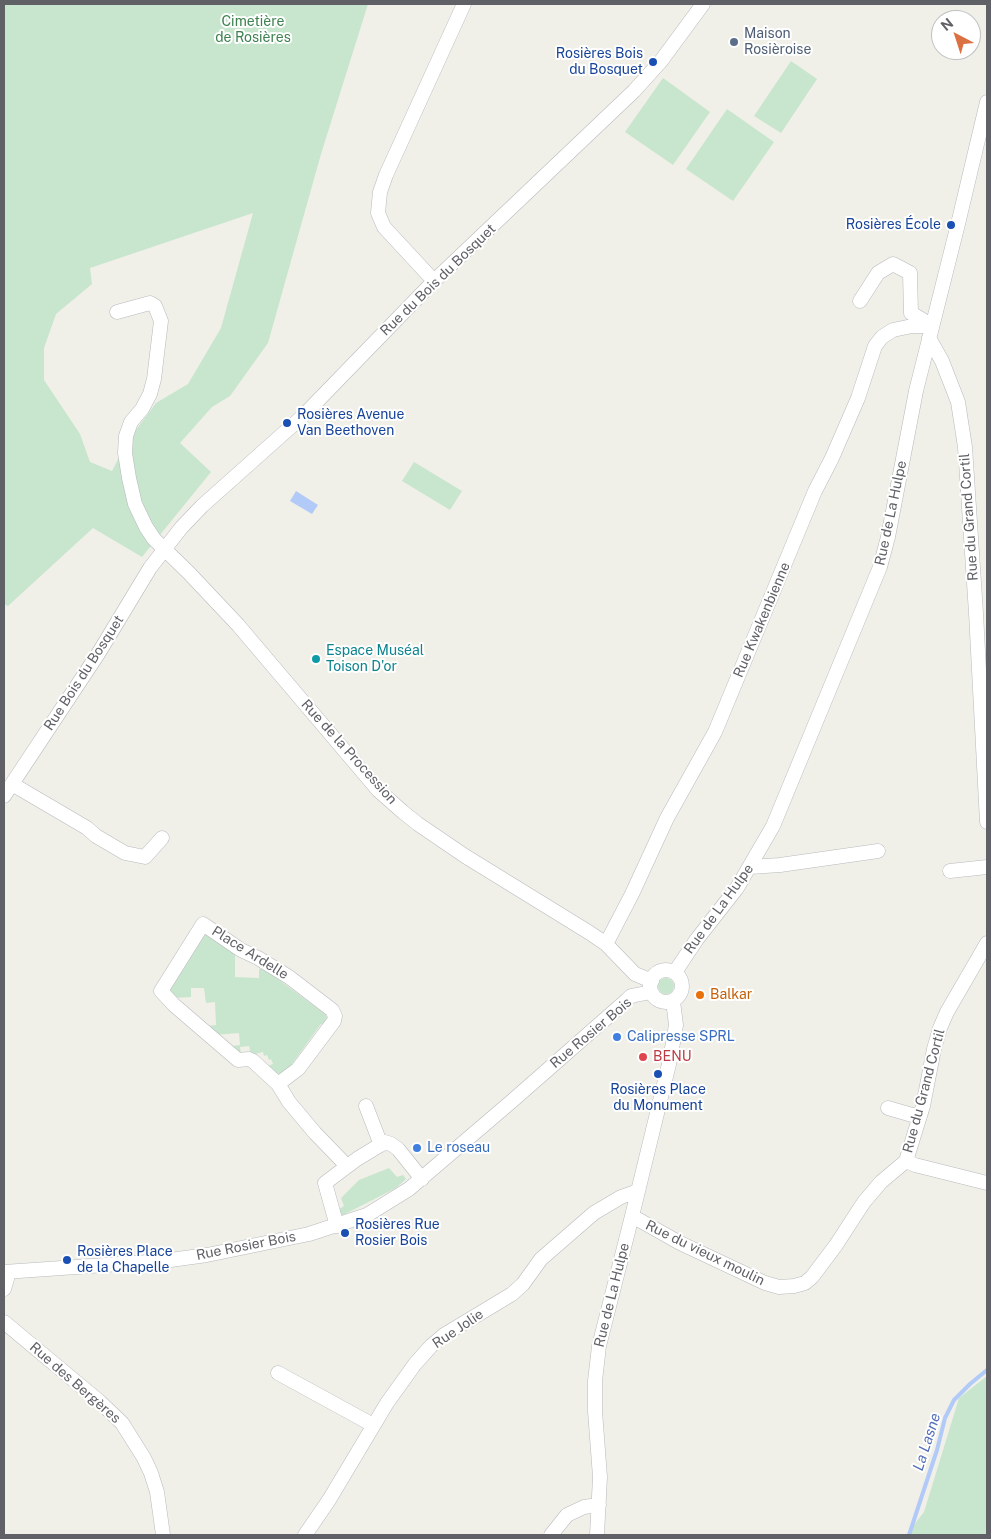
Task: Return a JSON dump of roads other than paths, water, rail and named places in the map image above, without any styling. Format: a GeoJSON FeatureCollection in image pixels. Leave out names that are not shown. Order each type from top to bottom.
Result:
{"type":"FeatureCollection","features":[{"type":"Feature","properties":{"kind":"street"},"geometry":{"type":"LineString","coordinates":[[434,281],[384,227],[378,213],[380,192],[464,4]]}},
{"type":"Feature","properties":{"kind":"street","name":"Rue du Bois du Bosquet"},"geometry":{"type":"LineString","coordinates":[[165,549],[181,528],[202,506],[303,416],[434,281],[634,91],[667,53],[703,4]]}},
{"type":"Feature","properties":{"kind":"street","name":"Rue de La Hulpe"},"geometry":{"type":"LineString","coordinates":[[675,972],[697,939],[737,888],[773,826],[880,566],[888,537],[916,391],[987,102]]}},
{"type":"Feature","properties":{"kind":"street"},"geometry":{"type":"LineString","coordinates":[[860,301],[878,273],[893,264],[910,273],[911,313],[931,332]]}},
{"type":"Feature","properties":{"kind":"street","name":"Rue de la Procession"},"geometry":{"type":"LineString","coordinates":[[118,312],[150,303],[156,306],[161,321],[154,379],[150,394],[142,410],[131,422],[126,436],[125,453],[136,504],[146,527],[154,539],[238,625],[373,784],[403,812],[446,844],[606,944],[635,974],[652,986]]}},
{"type":"Feature","properties":{"kind":"street","name":"Rue Kwakenbienne"},"geometry":{"type":"LineString","coordinates":[[606,944],[632,894],[667,818],[715,732],[815,491],[832,458],[858,398],[875,346],[882,337],[893,330],[912,326],[931,332]]}},
{"type":"Feature","properties":{"kind":"street","name":"Rue du Grand Cortil"},"geometry":{"type":"LineString","coordinates":[[931,332],[958,402],[965,447],[987,822]]}},
{"type":"Feature","properties":{"kind":"street","name":"Rue Bois du Bosquet"},"geometry":{"type":"LineString","coordinates":[[4,796],[83,677],[150,568],[165,549]]}},
{"type":"Feature","properties":{"kind":"street"},"geometry":{"type":"LineString","coordinates":[[12,784],[87,828],[96,836],[125,853],[145,857],[162,838]]}},
{"type":"Feature","properties":{"kind":"street"},"geometry":{"type":"LineString","coordinates":[[750,867],[780,865],[878,851]]}},
{"type":"Feature","properties":{"kind":"street"},"geometry":{"type":"LineString","coordinates":[[950,871],[987,867]]}},
{"type":"Feature","properties":{"kind":"street","name":"Place Ardelle"},"geometry":{"type":"LineString","coordinates":[[203,924],[240,950],[258,958],[289,977],[332,1010],[335,1016],[334,1021],[298,1069],[278,1084],[253,1061],[248,1059],[238,1060],[174,1005],[161,991],[203,924]]}},
{"type":"Feature","properties":{"kind":"street","name":"Rue du Grand Cortil"},"geometry":{"type":"LineString","coordinates":[[906,1161],[919,1117],[940,1028],[947,1012],[987,943]]}},
{"type":"Feature","properties":{"kind":"street"},"geometry":{"type":"LineString","coordinates":[[662,971],[675,972],[680,977],[682,990],[678,996],[672,1001],[666,1002],[654,998],[652,986],[655,976],[662,971]]}},
{"type":"Feature","properties":{"kind":"street"},"geometry":{"type":"LineString","coordinates":[[626,1000],[632,989],[635,974]]}},
{"type":"Feature","properties":{"kind":"street","name":"Rue Rosier Bois"},"geometry":{"type":"LineString","coordinates":[[6,1272],[163,1261],[207,1255],[266,1244],[337,1226],[367,1215],[379,1209],[422,1179],[626,1000],[652,986]]}},
{"type":"Feature","properties":{"kind":"street","name":"Rue de La Hulpe"},"geometry":{"type":"LineString","coordinates":[[597,1535],[600,1476],[595,1411],[595,1381],[599,1346],[673,1047],[676,1025],[672,1001]]}},
{"type":"Feature","properties":{"kind":"street"},"geometry":{"type":"LineString","coordinates":[[278,1084],[289,1102],[315,1134],[347,1166]]}},
{"type":"Feature","properties":{"kind":"street"},"geometry":{"type":"LineString","coordinates":[[366,1106],[380,1145]]}},
{"type":"Feature","properties":{"kind":"street"},"geometry":{"type":"LineString","coordinates":[[888,1108],[919,1117]]}},
{"type":"Feature","properties":{"kind":"street"},"geometry":{"type":"LineString","coordinates":[[337,1226],[325,1183],[347,1166],[385,1142],[398,1149],[422,1179]]}},
{"type":"Feature","properties":{"kind":"street"},"geometry":{"type":"LineString","coordinates":[[906,1161],[915,1165],[987,1183]]}},
{"type":"Feature","properties":{"kind":"street","name":"Rue du vieux moulin"},"geometry":{"type":"LineString","coordinates":[[632,1216],[680,1243],[764,1283],[779,1287],[794,1286],[805,1283],[812,1277],[864,1202],[881,1182],[906,1161]]}},
{"type":"Feature","properties":{"kind":"street","name":"Rue Jolie"},"geometry":{"type":"LineString","coordinates":[[305,1535],[329,1500],[373,1425],[399,1386],[431,1346],[444,1335],[512,1294],[541,1259],[594,1213],[621,1197],[638,1191]]}},
{"type":"Feature","properties":{"kind":"street"},"geometry":{"type":"LineString","coordinates":[[4,1289],[6,1272]]}},
{"type":"Feature","properties":{"kind":"street","name":"Rue des Bergères"},"geometry":{"type":"LineString","coordinates":[[4,1322],[100,1402],[122,1423],[151,1473],[157,1492],[163,1535]]}},
{"type":"Feature","properties":{"kind":"street"},"geometry":{"type":"LineString","coordinates":[[278,1373],[373,1425]]}},
{"type":"Feature","properties":{"kind":"street"},"geometry":{"type":"LineString","coordinates":[[550,1535],[567,1515],[584,1507],[600,1505]]}},
{"type":"Feature","properties":{"kind":"water"},"geometry":{"type":"Polygon","coordinates":[[[296,491],[318,505],[312,514],[290,501],[296,491]]]}},
{"type":"Feature","properties":{"kind":"waterway","name":"La Lasne"},"geometry":{"type":"LineString","coordinates":[[909,1535],[937,1450],[945,1418],[954,1400],[987,1370]]}},
{"type":"Feature","properties":{"kind":"place","name":"Maison Rosièroise"},"geometry":{"type":"Point","coordinates":[734,42]}},
{"type":"Feature","properties":{"kind":"place","name":"Rosières Bois du Bosquet"},"geometry":{"type":"Point","coordinates":[653,62]}},
{"type":"Feature","properties":{"kind":"place","name":"Rosières École"},"geometry":{"type":"Point","coordinates":[951,225]}},
{"type":"Feature","properties":{"kind":"place","name":"Rosières Avenue Van Beethoven"},"geometry":{"type":"Point","coordinates":[287,423]}},
{"type":"Feature","properties":{"kind":"place","name":"Espace Muséal Toison D'or"},"geometry":{"type":"Point","coordinates":[316,659]}},
{"type":"Feature","properties":{"kind":"place","name":"Balkar"},"geometry":{"type":"Point","coordinates":[700,995]}},
{"type":"Feature","properties":{"kind":"place","name":"Calipresse SPRL"},"geometry":{"type":"Point","coordinates":[617,1037]}},
{"type":"Feature","properties":{"kind":"place","name":"BENU"},"geometry":{"type":"Point","coordinates":[643,1057]}},
{"type":"Feature","properties":{"kind":"place","name":"Rosières Place du Monument"},"geometry":{"type":"Point","coordinates":[658,1074]}},
{"type":"Feature","properties":{"kind":"place","name":"Le roseau"},"geometry":{"type":"Point","coordinates":[417,1148]}},
{"type":"Feature","properties":{"kind":"place","name":"Rosières Rue Rosier Bois"},"geometry":{"type":"Point","coordinates":[345,1233]}},
{"type":"Feature","properties":{"kind":"place","name":"Rosières Place de la Chapelle"},"geometry":{"type":"Point","coordinates":[67,1260]}},
{"type":"Feature","properties":{"kind":"park label","name":"Cimetière de Rosières"},"geometry":{"type":"Point","coordinates":[253,30]}}]}
